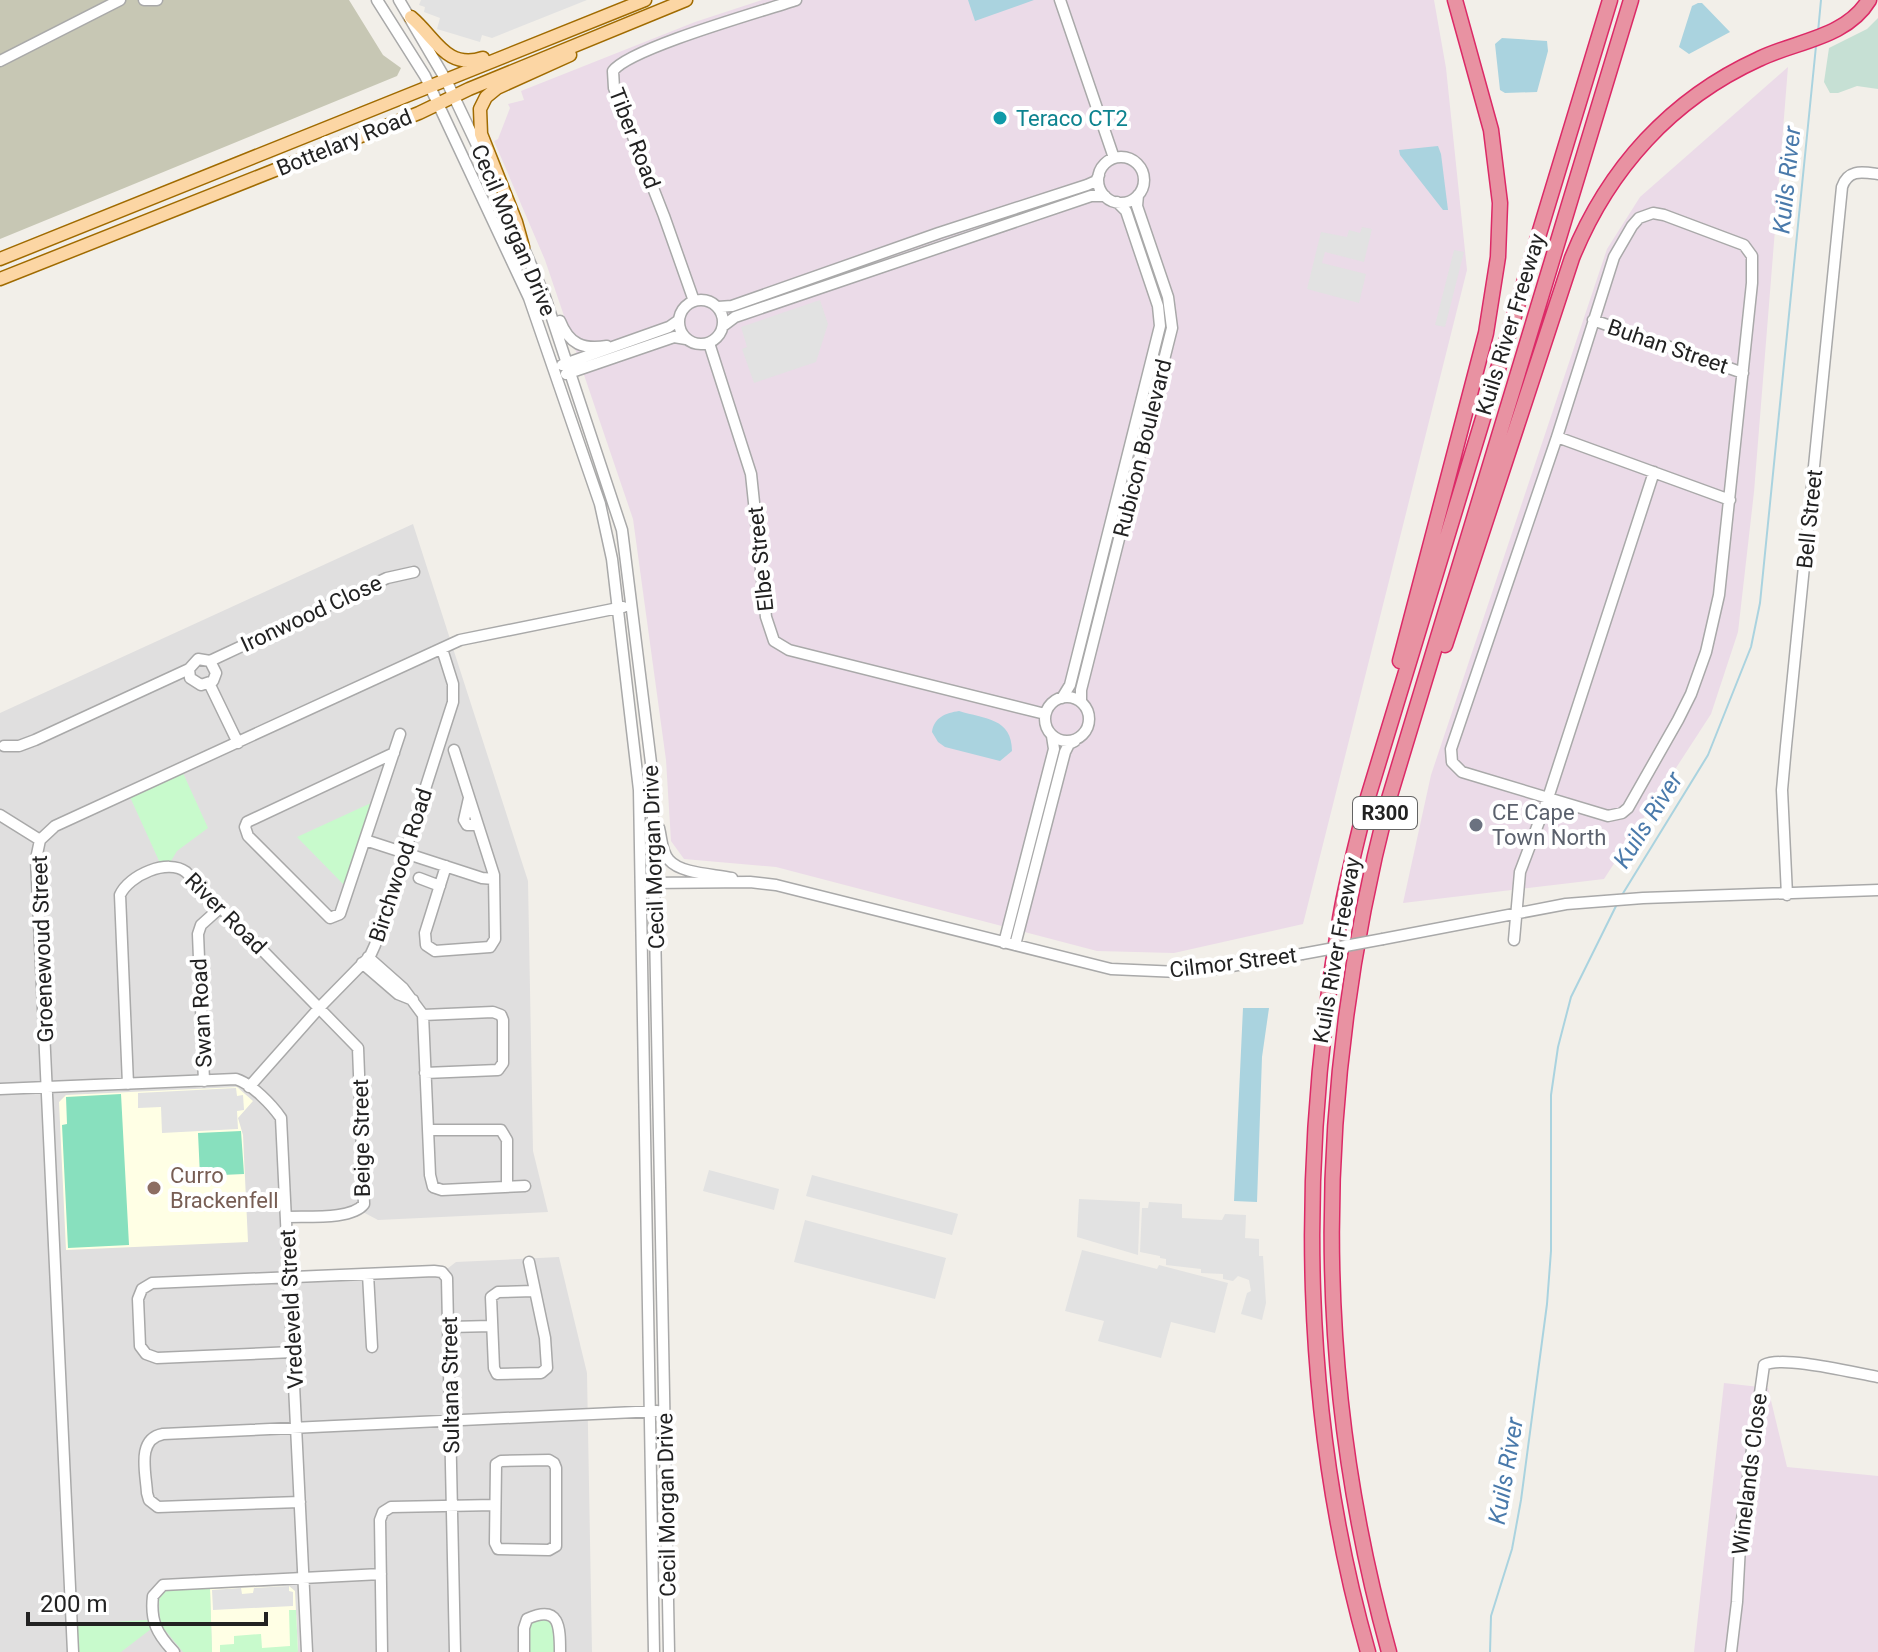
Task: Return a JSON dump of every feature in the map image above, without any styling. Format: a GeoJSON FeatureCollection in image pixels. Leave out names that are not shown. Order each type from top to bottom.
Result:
{"type":"FeatureCollection","features":[{"type":"Feature","properties":{"kind":"highway"},"geometry":{"type":"LineString","coordinates":[[1387,732],[1402,652],[1486,333],[1498,257],[1500,203],[1491,130],[1455,0]]}},
{"type":"Feature","properties":{"kind":"highway","name":"Kuils River Freeway"},"geometry":{"type":"LineString","coordinates":[[1368,1652],[1342,1544],[1324,1434],[1314,1322],[1311,1208],[1318,1076],[1339,922],[1365,807],[1387,732],[1610,0]]}},
{"type":"Feature","properties":{"kind":"highway","name":"Kuils River Freeway"},"geometry":{"type":"LineString","coordinates":[[1389,1652],[1365,1555],[1344,1430],[1332,1288],[1331,1196],[1338,1073],[1350,979],[1371,866],[1406,739],[1631,0]]}},
{"type":"Feature","properties":{"kind":"highway"},"geometry":{"type":"LineString","coordinates":[[1406,739],[1432,682],[1559,293],[1583,231],[1623,165],[1666,119],[1718,80],[1851,21],[1869,0]]}},
{"type":"Feature","properties":{"kind":"main road","name":"Bottelary Road"},"geometry":{"type":"LineString","coordinates":[[0,259],[645,0]]}},
{"type":"Feature","properties":{"kind":"main road","name":"Bottelary Road"},"geometry":{"type":"LineString","coordinates":[[0,279],[438,104],[686,0]]}},
{"type":"Feature","properties":{"kind":"main road"},"geometry":{"type":"LineString","coordinates":[[411,17],[451,59],[461,62],[548,39]]}},
{"type":"Feature","properties":{"kind":"main road"},"geometry":{"type":"LineString","coordinates":[[523,247],[481,134],[479,119],[483,102],[497,88],[552,65],[622,27]]}},
{"type":"Feature","properties":{"kind":"street"},"geometry":{"type":"LineString","coordinates":[[0,61],[120,0]]}},
{"type":"Feature","properties":{"kind":"street"},"geometry":{"type":"LineString","coordinates":[[144,0],[157,0]]}},
{"type":"Feature","properties":{"kind":"street","name":"Cecil Morgan Drive"},"geometry":{"type":"LineString","coordinates":[[377,0],[430,87],[529,298],[600,504],[612,559],[638,765],[654,1652]]}},
{"type":"Feature","properties":{"kind":"street","name":"Cecil Morgan Drive"},"geometry":{"type":"LineString","coordinates":[[399,0],[454,96],[539,282],[619,520],[633,604],[652,771],[654,820],[669,1652]]}},
{"type":"Feature","properties":{"kind":"street","name":"Tiber Road"},"geometry":{"type":"LineString","coordinates":[[694,301],[614,88],[613,71],[626,60],[692,33],[796,0]]}},
{"type":"Feature","properties":{"kind":"street"},"geometry":{"type":"LineString","coordinates":[[1060,0],[1114,158]]}},
{"type":"Feature","properties":{"kind":"street"},"geometry":{"type":"LineString","coordinates":[[556,373],[671,326],[679,320],[685,306],[694,301],[706,300],[718,307],[729,307],[939,233],[1089,185],[1105,164],[1114,158],[1129,158],[1140,166],[1144,179],[1138,195],[1130,201],[1117,202],[1105,196],[1092,196],[735,317],[723,326]]}},
{"type":"Feature","properties":{"kind":"street","name":"Bell Street"},"geometry":{"type":"LineString","coordinates":[[1787,895],[1782,790],[1842,187],[1845,179],[1855,172],[1878,174]]}},
{"type":"Feature","properties":{"kind":"street"},"geometry":{"type":"LineString","coordinates":[[1099,175],[1105,196]]}},
{"type":"Feature","properties":{"kind":"street","name":"Rubicon Boulevard"},"geometry":{"type":"LineString","coordinates":[[1081,702],[1081,690],[1172,328],[1168,297],[1137,206],[1138,195]]}},
{"type":"Feature","properties":{"kind":"street","name":"Rubicon Boulevard"},"geometry":{"type":"LineString","coordinates":[[1062,698],[1070,686],[1160,326],[1158,306],[1126,211],[1117,202]]}},
{"type":"Feature","properties":{"kind":"street"},"geometry":{"type":"LineString","coordinates":[[1645,215],[1664,215],[1750,250],[1753,264],[1743,373],[1719,595],[1706,652],[1685,707],[1628,808],[1622,813],[1608,816],[1462,772],[1455,767],[1450,755],[1614,257],[1626,235],[1645,215]]}},
{"type":"Feature","properties":{"kind":"street"},"geometry":{"type":"LineString","coordinates":[[539,282],[554,306],[563,330],[577,345],[591,348],[621,344]]}},
{"type":"Feature","properties":{"kind":"street"},"geometry":{"type":"LineString","coordinates":[[569,368],[674,337],[700,345],[709,343],[720,334],[723,326],[724,319],[718,307]]}},
{"type":"Feature","properties":{"kind":"street"},"geometry":{"type":"LineString","coordinates":[[679,320],[681,333],[686,339]]}},
{"type":"Feature","properties":{"kind":"street","name":"Buhan Street"},"geometry":{"type":"LineString","coordinates":[[1593,320],[1743,373]]}},
{"type":"Feature","properties":{"kind":"street","name":"Elbe Street"},"geometry":{"type":"LineString","coordinates":[[709,343],[750,466],[766,617],[774,641],[789,650],[1045,714]]}},
{"type":"Feature","properties":{"kind":"street"},"geometry":{"type":"LineString","coordinates":[[1557,437],[1730,500]]}},
{"type":"Feature","properties":{"kind":"street"},"geometry":{"type":"LineString","coordinates":[[1514,940],[1520,872],[1548,798],[1654,472]]}},
{"type":"Feature","properties":{"kind":"street","name":"Ironwood Close"},"geometry":{"type":"LineString","coordinates":[[210,661],[387,578],[414,572]]}},
{"type":"Feature","properties":{"kind":"street","name":"Groenewoud Street"},"geometry":{"type":"LineString","coordinates":[[73,1652],[36,859],[40,840],[55,826],[442,649],[482,635],[633,604]]}},
{"type":"Feature","properties":{"kind":"street","name":"Birchwood Road"},"geometry":{"type":"LineString","coordinates":[[249,1087],[365,960],[379,933],[453,702],[453,684],[442,649]]}},
{"type":"Feature","properties":{"kind":"street"},"geometry":{"type":"LineString","coordinates":[[4,746],[27,743],[189,669],[198,659],[210,661],[216,673],[209,683]]}},
{"type":"Feature","properties":{"kind":"street"},"geometry":{"type":"LineString","coordinates":[[189,669],[190,678],[196,684],[209,683]]}},
{"type":"Feature","properties":{"kind":"street"},"geometry":{"type":"LineString","coordinates":[[209,683],[238,743]]}},
{"type":"Feature","properties":{"kind":"street"},"geometry":{"type":"LineString","coordinates":[[1004,943],[1054,749],[1045,714],[1053,702],[1071,697],[1081,702],[1088,711],[1090,722],[1085,733],[1069,744],[1065,752],[1015,945]]}},
{"type":"Feature","properties":{"kind":"street"},"geometry":{"type":"LineString","coordinates":[[394,753],[250,818],[245,827],[248,836],[325,915],[333,919],[340,914],[394,753],[400,734]]}},
{"type":"Feature","properties":{"kind":"street"},"geometry":{"type":"LineString","coordinates":[[1052,736],[1067,742],[1075,741]]}},
{"type":"Feature","properties":{"kind":"street"},"geometry":{"type":"LineString","coordinates":[[446,866],[425,933],[426,945],[435,951],[485,948],[495,942],[494,879],[454,750]]}},
{"type":"Feature","properties":{"kind":"street"},"geometry":{"type":"LineString","coordinates":[[0,815],[40,840]]}},
{"type":"Feature","properties":{"kind":"street"},"geometry":{"type":"LineString","coordinates":[[654,820],[671,863],[688,870],[750,882]]}},
{"type":"Feature","properties":{"kind":"street"},"geometry":{"type":"LineString","coordinates":[[365,840],[482,878],[494,879]]}},
{"type":"Feature","properties":{"kind":"street","name":"River Road"},"geometry":{"type":"LineString","coordinates":[[128,1084],[120,901],[122,890],[128,883],[164,866],[176,866],[186,872],[320,1007]]}},
{"type":"Feature","properties":{"kind":"street"},"geometry":{"type":"LineString","coordinates":[[419,878],[440,886]]}},
{"type":"Feature","properties":{"kind":"street","name":"Cilmor Street"},"geometry":{"type":"LineString","coordinates":[[641,883],[750,882],[797,889],[1111,969],[1150,972],[1214,969],[1516,912],[1600,900],[1878,890]]}},
{"type":"Feature","properties":{"kind":"street","name":"Swan Road"},"geometry":{"type":"LineString","coordinates":[[204,1081],[198,934],[201,925],[221,907]]}},
{"type":"Feature","properties":{"kind":"street"},"geometry":{"type":"LineString","coordinates":[[365,960],[398,994],[414,1001],[423,1015],[433,1187],[442,1190],[525,1186]]}},
{"type":"Feature","properties":{"kind":"street","name":"Beige Street"},"geometry":{"type":"LineString","coordinates":[[287,1217],[352,1212],[362,1207],[365,1198],[358,1048],[320,1007]]}},
{"type":"Feature","properties":{"kind":"street"},"geometry":{"type":"LineString","coordinates":[[423,1015],[493,1012],[501,1015],[503,1020],[503,1063],[498,1070],[425,1073]]}},
{"type":"Feature","properties":{"kind":"street"},"geometry":{"type":"LineString","coordinates":[[0,1089],[236,1079],[249,1087]]}},
{"type":"Feature","properties":{"kind":"street","name":"Vredeveld Street"},"geometry":{"type":"LineString","coordinates":[[249,1087],[279,1114],[283,1123],[307,1652]]}},
{"type":"Feature","properties":{"kind":"street"},"geometry":{"type":"LineString","coordinates":[[428,1130],[501,1130],[507,1140],[507,1186]]}},
{"type":"Feature","properties":{"kind":"street"},"geometry":{"type":"LineString","coordinates":[[529,1262],[548,1365],[545,1371],[495,1373],[490,1299],[493,1294],[534,1291]]}},
{"type":"Feature","properties":{"kind":"street","name":"Sultana Street"},"geometry":{"type":"LineString","coordinates":[[293,1352],[157,1358],[146,1354],[140,1346],[138,1299],[142,1289],[152,1283],[442,1272],[448,1281],[455,1652]]}},
{"type":"Feature","properties":{"kind":"street"},"geometry":{"type":"LineString","coordinates":[[368,1274],[372,1347]]}},
{"type":"Feature","properties":{"kind":"street"},"geometry":{"type":"LineString","coordinates":[[449,1327],[492,1326]]}},
{"type":"Feature","properties":{"kind":"street","name":"Winelands Close"},"geometry":{"type":"LineString","coordinates":[[1731,1652],[1741,1527],[1764,1365],[1772,1361],[1793,1362],[1878,1377]]}},
{"type":"Feature","properties":{"kind":"street"},"geometry":{"type":"LineString","coordinates":[[300,1502],[165,1509],[155,1506],[147,1493],[145,1450],[154,1436],[665,1409]]}},
{"type":"Feature","properties":{"kind":"street"},"geometry":{"type":"LineString","coordinates":[[552,1461],[556,1468],[556,1546],[549,1550],[498,1549],[495,1543],[495,1505],[494,1468],[497,1462],[552,1461]]}},
{"type":"Feature","properties":{"kind":"street"},"geometry":{"type":"LineString","coordinates":[[382,1652],[380,1520],[385,1510],[391,1507],[495,1505]]}},
{"type":"Feature","properties":{"kind":"street"},"geometry":{"type":"LineString","coordinates":[[174,1652],[154,1627],[153,1596],[163,1585],[381,1574]]}},
{"type":"Feature","properties":{"kind":"street"},"geometry":{"type":"LineString","coordinates":[[524,1652],[527,1619],[551,1615],[558,1620],[560,1628],[560,1652]]}},
{"type":"Feature","properties":{"kind":"shaded area"},"geometry":{"type":"Polygon","coordinates":[[[0,0],[349,0],[383,55],[401,68],[397,76],[0,239],[0,0]]]}},
{"type":"Feature","properties":{"kind":"shaded area"},"geometry":{"type":"Polygon","coordinates":[[[421,0],[587,0],[492,38],[482,35],[480,42],[437,29],[440,18],[424,12],[425,7],[419,5],[421,0]]]}},
{"type":"Feature","properties":{"kind":"shaded area"},"geometry":{"type":"Polygon","coordinates":[[[762,0],[1434,0],[1446,68],[1467,270],[1303,924],[1174,953],[1097,951],[776,867],[684,859],[671,841],[666,760],[633,519],[545,260],[494,141],[498,139],[510,108],[508,104],[524,100],[521,91],[695,22],[762,0]]]}},
{"type":"Feature","properties":{"kind":"shaded area"},"geometry":{"type":"Polygon","coordinates":[[[1878,18],[1878,89],[1857,86],[1830,93],[1824,82],[1829,48],[1867,29],[1878,18]]]}},
{"type":"Feature","properties":{"kind":"shaded area"},"geometry":{"type":"Polygon","coordinates":[[[1788,67],[1754,492],[1738,632],[1711,714],[1604,879],[1403,903],[1431,775],[1607,249],[1640,197],[1788,67]]]}},
{"type":"Feature","properties":{"kind":"shaded area"},"geometry":{"type":"Polygon","coordinates":[[[1362,227],[1372,229],[1364,262],[1325,252],[1322,263],[1366,274],[1359,303],[1307,289],[1321,232],[1347,237],[1349,230],[1360,233],[1362,227]]]}},
{"type":"Feature","properties":{"kind":"shaded area"},"geometry":{"type":"Polygon","coordinates":[[[1454,250],[1464,252],[1445,327],[1435,325],[1454,250]]]}},
{"type":"Feature","properties":{"kind":"shaded area"},"geometry":{"type":"Polygon","coordinates":[[[820,300],[828,324],[816,362],[754,383],[742,349],[747,347],[741,327],[820,300]]]}},
{"type":"Feature","properties":{"kind":"shaded area"},"geometry":{"type":"Polygon","coordinates":[[[413,524],[528,881],[533,1151],[548,1212],[378,1220],[359,1210],[288,1218],[291,1276],[443,1272],[456,1262],[559,1257],[587,1373],[592,1652],[0,1652],[0,713],[413,524]]]}},
{"type":"Feature","properties":{"kind":"shaded area","name":"Curro Brackenfell"},"geometry":{"type":"Polygon","coordinates":[[[237,1087],[253,1101],[238,1118],[243,1135],[248,1242],[66,1250],[59,1102],[66,1095],[237,1087]]]}},
{"type":"Feature","properties":{"kind":"shaded area"},"geometry":{"type":"Polygon","coordinates":[[[236,1088],[237,1096],[243,1095],[244,1110],[237,1111],[238,1129],[162,1133],[161,1107],[138,1108],[138,1093],[236,1088]]]}},
{"type":"Feature","properties":{"kind":"shaded area"},"geometry":{"type":"Polygon","coordinates":[[[709,1170],[779,1189],[774,1210],[703,1191],[709,1170]]]}},
{"type":"Feature","properties":{"kind":"shaded area"},"geometry":{"type":"Polygon","coordinates":[[[812,1175],[958,1214],[952,1235],[806,1196],[812,1175]]]}},
{"type":"Feature","properties":{"kind":"shaded area"},"geometry":{"type":"Polygon","coordinates":[[[1079,1199],[1140,1202],[1138,1255],[1077,1237],[1079,1199]]]}},
{"type":"Feature","properties":{"kind":"shaded area"},"geometry":{"type":"Polygon","coordinates":[[[1149,1202],[1182,1204],[1182,1218],[1222,1220],[1225,1214],[1246,1215],[1245,1238],[1259,1239],[1259,1256],[1263,1256],[1266,1303],[1262,1320],[1241,1314],[1247,1293],[1251,1291],[1249,1280],[1238,1276],[1233,1281],[1223,1279],[1223,1274],[1201,1273],[1201,1269],[1166,1265],[1166,1259],[1160,1256],[1140,1252],[1142,1208],[1148,1208],[1149,1202]]]}},
{"type":"Feature","properties":{"kind":"shaded area"},"geometry":{"type":"Polygon","coordinates":[[[805,1220],[946,1258],[935,1299],[794,1262],[805,1220]]]}},
{"type":"Feature","properties":{"kind":"shaded area"},"geometry":{"type":"Polygon","coordinates":[[[1082,1250],[1228,1283],[1215,1333],[1171,1322],[1161,1358],[1098,1341],[1104,1321],[1065,1311],[1082,1250]]]}},
{"type":"Feature","properties":{"kind":"shaded area"},"geometry":{"type":"Polygon","coordinates":[[[1724,1383],[1768,1388],[1787,1467],[1878,1476],[1878,1652],[1694,1652],[1724,1383]]]}},
{"type":"Feature","properties":{"kind":"shaded area"},"geometry":{"type":"Polygon","coordinates":[[[289,1586],[295,1591],[298,1652],[212,1652],[210,1589],[289,1586]]]}},
{"type":"Feature","properties":{"kind":"shaded area"},"geometry":{"type":"Polygon","coordinates":[[[289,1586],[289,1591],[293,1592],[293,1606],[213,1610],[212,1590],[241,1588],[242,1594],[253,1593],[254,1588],[289,1586]]]}},
{"type":"Feature","properties":{"kind":"green space"},"geometry":{"type":"Polygon","coordinates":[[[183,773],[208,828],[177,851],[171,861],[160,863],[130,797],[183,773]]]}},
{"type":"Feature","properties":{"kind":"green space"},"geometry":{"type":"Polygon","coordinates":[[[373,804],[346,886],[297,837],[373,804]]]}},
{"type":"Feature","properties":{"kind":"green space"},"geometry":{"type":"Polygon","coordinates":[[[121,1094],[129,1245],[68,1248],[62,1125],[67,1124],[66,1097],[121,1094]]]}},
{"type":"Feature","properties":{"kind":"green space"},"geometry":{"type":"Polygon","coordinates":[[[241,1131],[244,1174],[200,1176],[198,1133],[241,1131]]]}},
{"type":"Feature","properties":{"kind":"green space"},"geometry":{"type":"Polygon","coordinates":[[[210,1588],[212,1652],[183,1652],[160,1624],[159,1596],[168,1590],[210,1588]]]}},
{"type":"Feature","properties":{"kind":"green space"},"geometry":{"type":"Polygon","coordinates":[[[289,1610],[296,1610],[298,1652],[220,1652],[220,1645],[234,1644],[234,1636],[261,1634],[262,1648],[290,1646],[289,1610]]]}},
{"type":"Feature","properties":{"kind":"green space"},"geometry":{"type":"Polygon","coordinates":[[[548,1619],[554,1622],[556,1652],[529,1652],[528,1627],[531,1621],[548,1619]]]}},
{"type":"Feature","properties":{"kind":"green space"},"geometry":{"type":"Polygon","coordinates":[[[149,1620],[151,1629],[121,1652],[78,1652],[76,1624],[149,1620]]]}},
{"type":"Feature","properties":{"kind":"water"},"geometry":{"type":"Polygon","coordinates":[[[968,0],[1034,0],[975,21],[968,0]]]}},
{"type":"Feature","properties":{"kind":"water"},"geometry":{"type":"Polygon","coordinates":[[[1702,3],[1730,32],[1689,54],[1679,47],[1692,6],[1702,3]]]}},
{"type":"Feature","properties":{"kind":"water"},"geometry":{"type":"Polygon","coordinates":[[[1502,38],[1547,41],[1548,51],[1537,92],[1505,93],[1500,90],[1495,44],[1502,38]]]}},
{"type":"Feature","properties":{"kind":"water"},"geometry":{"type":"Polygon","coordinates":[[[1438,146],[1448,210],[1443,210],[1399,150],[1438,146]]]}},
{"type":"Feature","properties":{"kind":"water"},"geometry":{"type":"Polygon","coordinates":[[[959,711],[987,718],[1002,726],[1011,740],[1012,751],[1000,761],[945,747],[938,742],[932,732],[935,723],[945,715],[959,711]]]}},
{"type":"Feature","properties":{"kind":"water"},"geometry":{"type":"Polygon","coordinates":[[[1243,1008],[1269,1008],[1262,1057],[1257,1202],[1234,1201],[1243,1008]]]}},
{"type":"Feature","properties":{"kind":"waterway","name":"Kuils River"},"geometry":{"type":"LineString","coordinates":[[1818,32],[1821,0]]}},
{"type":"Feature","properties":{"kind":"waterway","name":"Kuils River"},"geometry":{"type":"LineString","coordinates":[[1622,895],[1708,755],[1751,647],[1760,603],[1816,46]]}},
{"type":"Feature","properties":{"kind":"waterway","name":"Kuils River"},"geometry":{"type":"LineString","coordinates":[[1490,1652],[1491,1616],[1512,1549],[1521,1500],[1547,1304],[1551,1251],[1551,1095],[1558,1047],[1571,997],[1617,904]]}},
{"type":"Feature","properties":{"kind":"place","name":"Teraco CT2"},"geometry":{"type":"Point","coordinates":[1000,118]}},
{"type":"Feature","properties":{"kind":"place","name":"CE Cape Town North"},"geometry":{"type":"Point","coordinates":[1476,825]}},
{"type":"Feature","properties":{"kind":"place","name":"Curro Brackenfell"},"geometry":{"type":"Point","coordinates":[154,1188]}}]}
